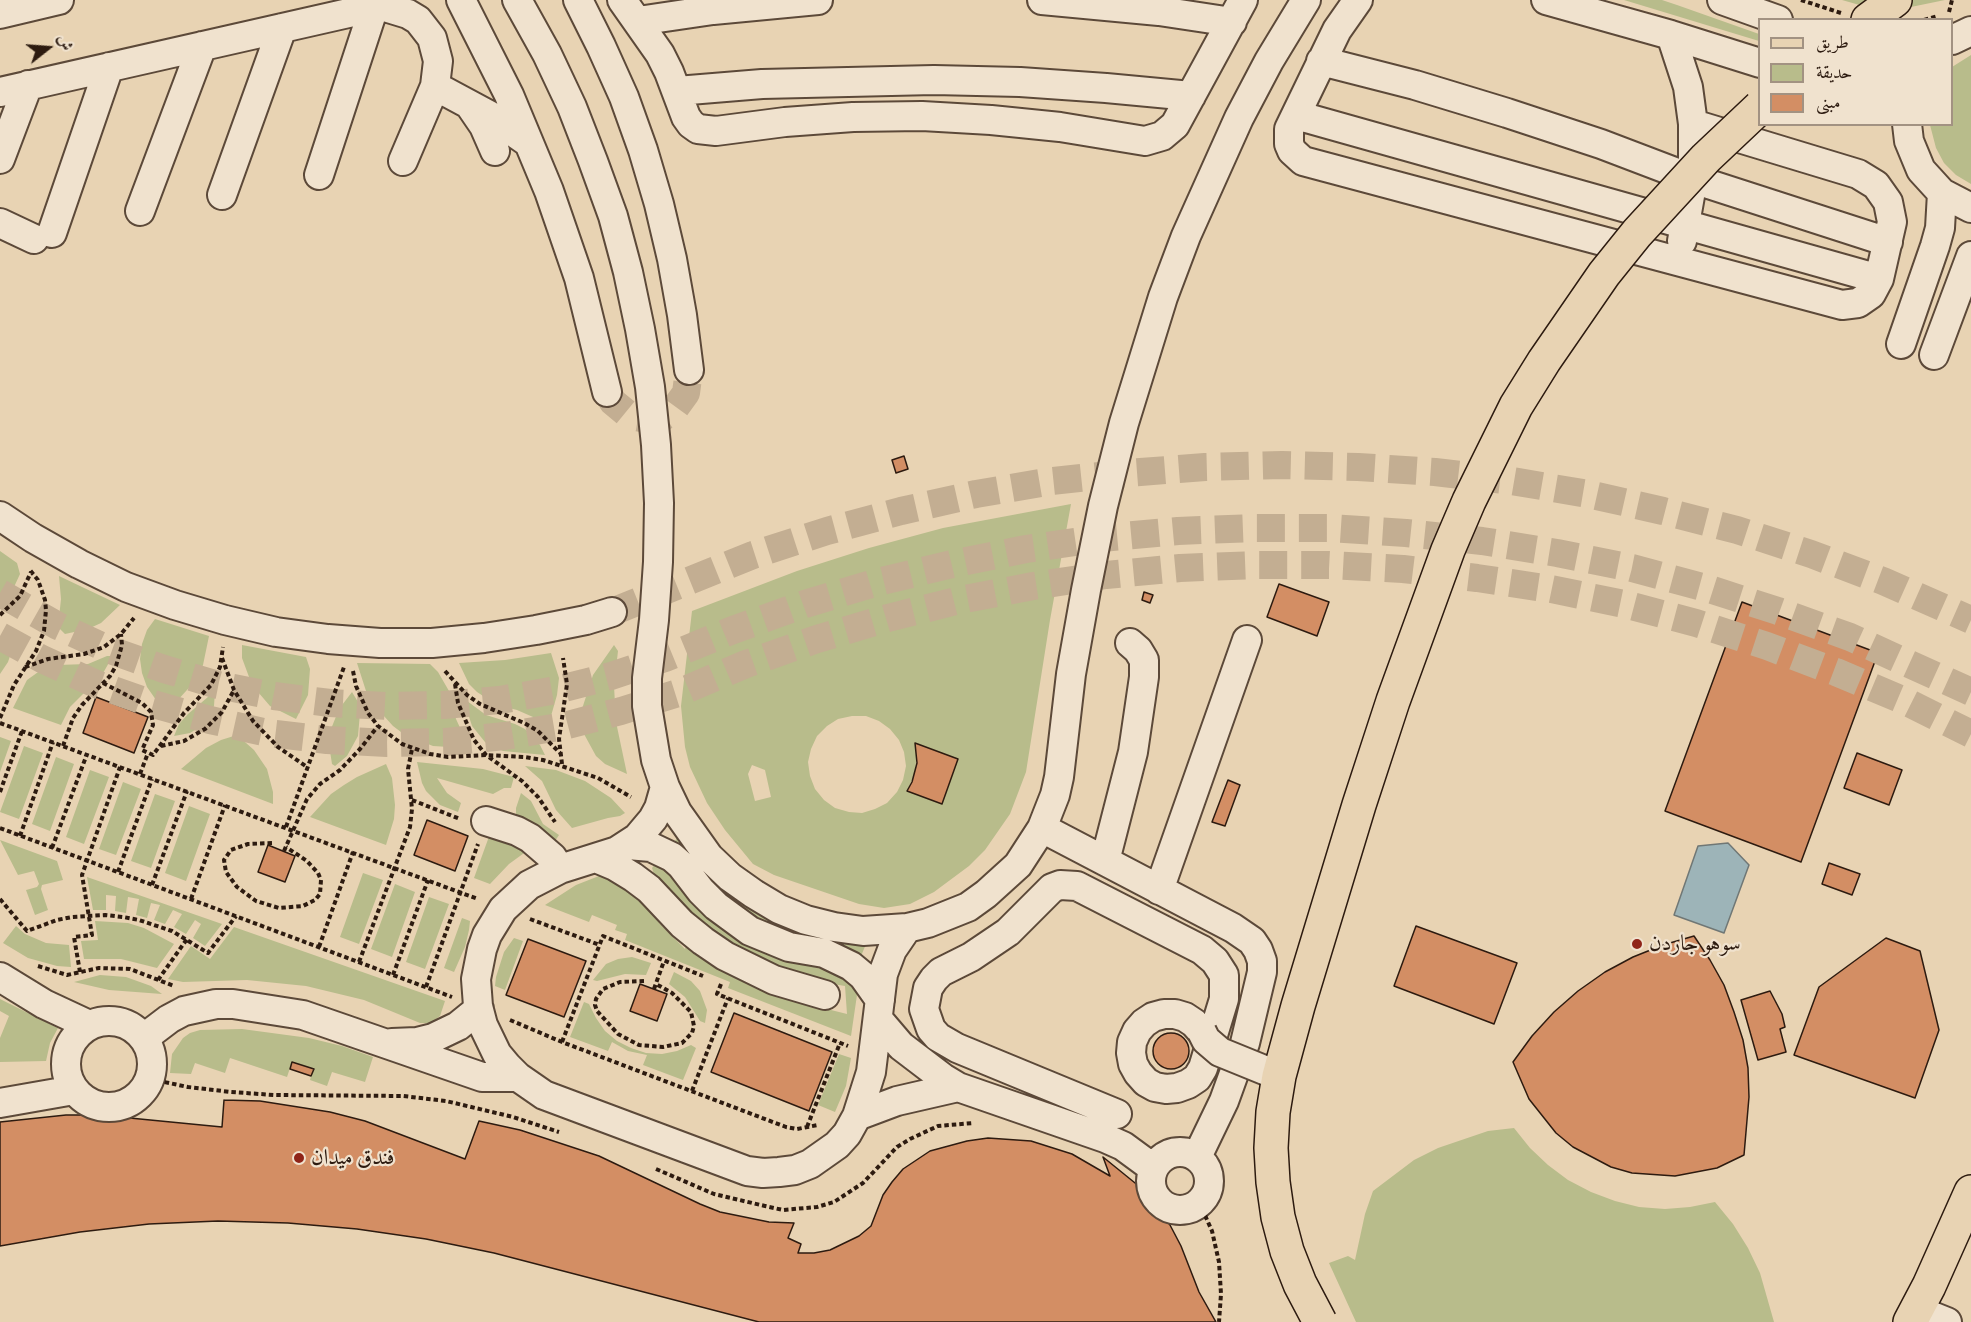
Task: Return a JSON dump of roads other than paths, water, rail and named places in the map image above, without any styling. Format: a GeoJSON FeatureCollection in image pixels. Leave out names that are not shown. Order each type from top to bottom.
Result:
{"type":"FeatureCollection","features":[{"type":"Feature","properties":{"kind":"main road"},"geometry":{"type":"LineString","coordinates":[[1859,18],[1895,0]]}},
{"type":"Feature","properties":{"kind":"main road"},"geometry":{"type":"LineString","coordinates":[[1320,1322],[1300,1284],[1287,1251],[1278,1217],[1271,1148],[1273,1112],[1279,1076],[1327,907],[1393,701],[1448,550],[1492,453],[1544,361],[1604,274],[1672,193],[1758,109]]}},
{"type":"Feature","properties":{"kind":"main road"},"geometry":{"type":"LineString","coordinates":[[1913,1316],[1971,1192]]}},
{"type":"Feature","properties":{"kind":"street"},"geometry":{"type":"LineString","coordinates":[[0,14],[59,0]]}},
{"type":"Feature","properties":{"kind":"street"},"geometry":{"type":"LineString","coordinates":[[461,0],[509,95],[549,191],[575,267],[608,392]]}},
{"type":"Feature","properties":{"kind":"street"},"geometry":{"type":"LineString","coordinates":[[517,0],[567,96],[593,161],[616,227],[640,329],[654,434],[658,503],[658,562],[647,678],[647,706],[656,760],[665,787],[687,827],[709,857],[754,894],[779,909],[806,920],[863,931],[907,928],[949,916],[968,907],[1018,865],[1042,828],[1055,795],[1059,777],[1071,674],[1103,506],[1124,423],[1163,297],[1194,216],[1239,118],[1269,61],[1306,0]]}},
{"type":"Feature","properties":{"kind":"street"},"geometry":{"type":"LineString","coordinates":[[578,0],[602,46],[624,97],[659,204],[672,259],[689,370]]}},
{"type":"Feature","properties":{"kind":"street"},"geometry":{"type":"LineString","coordinates":[[630,10],[712,10],[818,0]]}},
{"type":"Feature","properties":{"kind":"street"},"geometry":{"type":"LineString","coordinates":[[630,10],[660,54],[686,117],[699,129],[707,131],[853,117],[922,116],[1060,127],[1145,141],[1169,131],[1238,11],[1159,11],[1042,0]]}},
{"type":"Feature","properties":{"kind":"street"},"geometry":{"type":"LineString","coordinates":[[1358,0],[1337,30],[1289,129],[1289,144],[1292,151],[1303,161],[1842,305],[1858,303],[1871,294],[1879,279],[1891,232],[1891,211],[1883,192],[1868,178],[1693,123]]}},
{"type":"Feature","properties":{"kind":"street"},"geometry":{"type":"LineString","coordinates":[[1546,0],[1758,62]]}},
{"type":"Feature","properties":{"kind":"street"},"geometry":{"type":"LineString","coordinates":[[1722,0],[1772,18]]}},
{"type":"Feature","properties":{"kind":"street"},"geometry":{"type":"LineString","coordinates":[[319,175],[372,4]]}},
{"type":"Feature","properties":{"kind":"street"},"geometry":{"type":"LineString","coordinates":[[0,92],[282,28],[372,4],[408,14],[426,29],[436,50],[438,73],[435,86],[403,161]]}},
{"type":"Feature","properties":{"kind":"street"},"geometry":{"type":"LineString","coordinates":[[1953,27],[1971,31]]}},
{"type":"Feature","properties":{"kind":"street"},"geometry":{"type":"LineString","coordinates":[[222,195],[282,28]]}},
{"type":"Feature","properties":{"kind":"street"},"geometry":{"type":"LineString","coordinates":[[1671,35],[1688,87],[1693,123],[1693,179],[1686,225],[1676,261]]}},
{"type":"Feature","properties":{"kind":"street"},"geometry":{"type":"LineString","coordinates":[[140,211],[202,46]]}},
{"type":"Feature","properties":{"kind":"street"},"geometry":{"type":"LineString","coordinates":[[1321,61],[1415,85],[1507,113],[1601,144],[1693,179],[1888,242]]}},
{"type":"Feature","properties":{"kind":"street"},"geometry":{"type":"LineString","coordinates":[[0,223],[43,236],[109,67]]}},
{"type":"Feature","properties":{"kind":"street"},"geometry":{"type":"LineString","coordinates":[[677,91],[762,84],[934,80],[1063,85],[1191,96]]}},
{"type":"Feature","properties":{"kind":"street"},"geometry":{"type":"LineString","coordinates":[[0,159],[28,86]]}},
{"type":"Feature","properties":{"kind":"street"},"geometry":{"type":"LineString","coordinates":[[435,86],[489,115],[529,143]]}},
{"type":"Feature","properties":{"kind":"street"},"geometry":{"type":"LineString","coordinates":[[468,103],[484,126],[495,151]]}},
{"type":"Feature","properties":{"kind":"street"},"geometry":{"type":"LineString","coordinates":[[1296,116],[1879,279]]}},
{"type":"Feature","properties":{"kind":"street"},"geometry":{"type":"LineString","coordinates":[[1902,130],[1921,170],[1942,193],[1971,208]]}},
{"type":"Feature","properties":{"kind":"street"},"geometry":{"type":"LineString","coordinates":[[1901,344],[1940,228],[1942,193]]}},
{"type":"Feature","properties":{"kind":"street"},"geometry":{"type":"LineString","coordinates":[[1934,355],[1971,256]]}},
{"type":"Feature","properties":{"kind":"street"},"geometry":{"type":"LineString","coordinates":[[0,516],[79,564],[126,586],[195,611],[276,632],[380,643],[432,643],[536,630],[612,612]]}},
{"type":"Feature","properties":{"kind":"street"},"geometry":{"type":"LineString","coordinates":[[1159,890],[1247,640]]}},
{"type":"Feature","properties":{"kind":"street"},"geometry":{"type":"LineString","coordinates":[[1105,861],[1131,761],[1144,677],[1144,660],[1130,643]]}},
{"type":"Feature","properties":{"kind":"street"},"geometry":{"type":"LineString","coordinates":[[387,1044],[417,1042],[433,1038],[458,1026],[476,980],[478,964],[487,935],[494,922],[515,896],[544,876],[627,845],[642,833],[653,819],[660,808],[665,787]]}},
{"type":"Feature","properties":{"kind":"street"},"geometry":{"type":"LineString","coordinates":[[485,825],[517,831],[530,838],[552,857],[560,869]]}},
{"type":"Feature","properties":{"kind":"street"},"geometry":{"type":"LineString","coordinates":[[1042,828],[1243,934],[1252,941],[1262,961],[1262,972],[1242,1053],[1224,1101],[1197,1157]]}},
{"type":"Feature","properties":{"kind":"street"},"geometry":{"type":"LineString","coordinates":[[627,845],[651,847],[672,857],[716,906],[750,931],[789,947],[824,953],[851,966],[863,976],[879,1009],[914,1058],[958,1087],[1106,1137],[1123,1146],[1153,1168]]}},
{"type":"Feature","properties":{"kind":"street"},"geometry":{"type":"LineString","coordinates":[[596,858],[633,877],[682,924],[725,956],[774,980],[825,995]]}},
{"type":"Feature","properties":{"kind":"street"},"geometry":{"type":"LineString","coordinates":[[1117,1114],[957,1048],[938,1037],[927,1020],[925,999],[928,988],[941,972],[990,945],[1024,916],[1045,893],[1060,885],[1077,886],[1202,950],[1215,960],[1224,975],[1224,999],[1203,1068],[1197,1078],[1177,1089],[1155,1087],[1146,1082],[1133,1064],[1131,1053],[1137,1031],[1153,1017],[1164,1014],[1185,1017],[1194,1023],[1206,1040],[1220,1052],[1279,1076]]}},
{"type":"Feature","properties":{"kind":"street"},"geometry":{"type":"LineString","coordinates":[[467,1003],[497,1054],[518,1077],[544,1095],[731,1166],[763,1173],[795,1170],[825,1155],[847,1134],[857,1116],[868,1087],[881,987],[887,962],[907,928]]}},
{"type":"Feature","properties":{"kind":"street"},"geometry":{"type":"LineString","coordinates":[[0,977],[44,1004],[89,1025]]}},
{"type":"Feature","properties":{"kind":"street"},"geometry":{"type":"LineString","coordinates":[[144,1038],[184,1011],[216,1004],[233,1004],[303,1015],[482,1077],[518,1077]]}},
{"type":"Feature","properties":{"kind":"street"},"geometry":{"type":"LineString","coordinates":[[113,1020],[135,1029],[144,1038],[152,1058],[152,1069],[145,1089],[136,1098],[127,1104],[104,1107],[82,1098],[74,1090],[66,1066],[67,1054],[71,1042],[89,1025],[113,1020]]}},
{"type":"Feature","properties":{"kind":"street"},"geometry":{"type":"LineString","coordinates":[[1016,1107],[1031,1078]]}},
{"type":"Feature","properties":{"kind":"street"},"geometry":{"type":"LineString","coordinates":[[857,1116],[897,1101],[958,1087]]}},
{"type":"Feature","properties":{"kind":"street"},"geometry":{"type":"LineString","coordinates":[[0,1103],[74,1090]]}},
{"type":"Feature","properties":{"kind":"street"},"geometry":{"type":"LineString","coordinates":[[1172,1152],[1189,1153],[1197,1157],[1209,1179],[1205,1195],[1199,1202],[1192,1207],[1175,1209],[1159,1201],[1151,1186],[1153,1168],[1158,1161],[1172,1152]]}},
{"type":"Feature","properties":{"kind":"street"},"geometry":{"type":"LineString","coordinates":[[1913,1316],[1947,1322]]}},
{"type":"Feature","properties":{"kind":"water"},"geometry":{"type":"Polygon","coordinates":[[[1728,843],[1749,865],[1724,933],[1674,915],[1698,846],[1728,843]]]}},
{"type":"Feature","properties":{"kind":"tunnel"},"geometry":{"type":"LineString","coordinates":[[607,392],[613,402],[630,416],[652,420],[673,411],[686,393],[689,370]]}},
{"type":"Feature","properties":{"kind":"tunnel"},"geometry":{"type":"LineString","coordinates":[[612,612],[753,555],[827,531],[976,494],[1052,481],[1128,473],[1205,467],[1282,465],[1435,472],[1512,481],[1588,494],[1737,530],[1811,554],[1883,581],[1971,620]]}},
{"type":"Feature","properties":{"kind":"tunnel"},"geometry":{"type":"LineString","coordinates":[[0,593],[58,626],[110,650],[218,685],[274,696],[330,703],[387,706],[444,705],[500,700],[556,690],[611,676],[665,658],[805,604],[878,582],[1026,549],[1102,538],[1178,531],[1330,528],[1482,541],[1632,568],[1706,588],[1850,637],[1971,692]]}},
{"type":"Feature","properties":{"kind":"tunnel"},"geometry":{"type":"LineString","coordinates":[[0,636],[96,684],[153,704],[210,720],[268,733],[327,740],[387,743],[446,742],[505,736],[564,726],[621,711],[678,693],[746,664],[817,639],[960,600],[1106,575],[1180,568],[1329,565],[1403,569],[1477,578],[1551,589],[1624,604],[1696,623],[1767,646],[1905,701],[1971,734]]}},
{"type":"Feature","properties":{"kind":"place","name":"سوهو جاردن"},"geometry":{"type":"Point","coordinates":[1637,944]}},
{"type":"Feature","properties":{"kind":"place","name":"فندق ميدان"},"geometry":{"type":"Point","coordinates":[299,1158]}}]}
